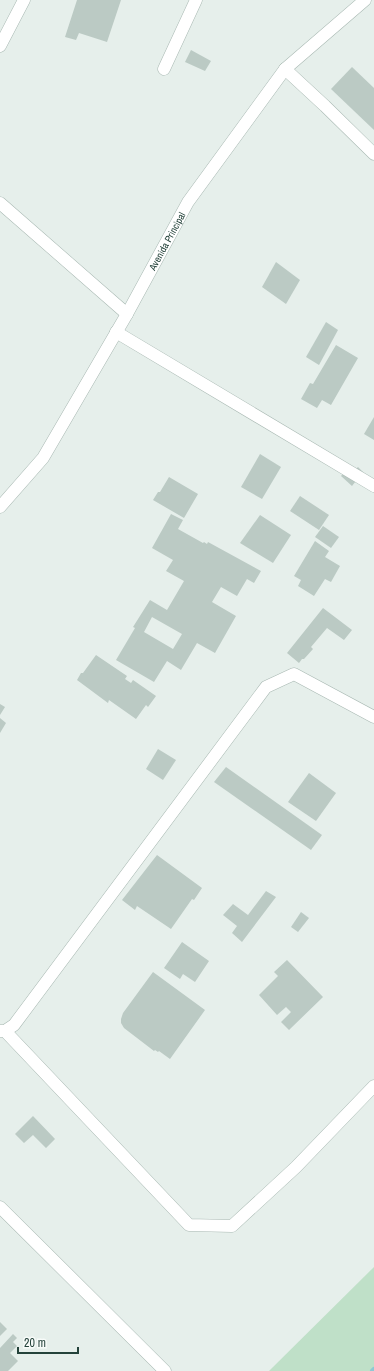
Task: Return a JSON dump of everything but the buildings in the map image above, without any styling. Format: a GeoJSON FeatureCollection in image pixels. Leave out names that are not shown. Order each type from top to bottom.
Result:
{"type":"FeatureCollection","features":[{"type":"Feature","properties":{"kind":"street"},"geometry":{"type":"LineString","coordinates":[[0,46],[24,0]]}},
{"type":"Feature","properties":{"kind":"street"},"geometry":{"type":"LineString","coordinates":[[164,69],[196,0]]}},
{"type":"Feature","properties":{"kind":"street","name":"Avenida Principal"},"geometry":{"type":"LineString","coordinates":[[0,507],[43,458],[127,314],[188,202],[285,69],[365,0]]}},
{"type":"Feature","properties":{"kind":"street"},"geometry":{"type":"LineString","coordinates":[[285,69],[374,154]]}},
{"type":"Feature","properties":{"kind":"street"},"geometry":{"type":"LineString","coordinates":[[0,203],[127,314]]}},
{"type":"Feature","properties":{"kind":"street"},"geometry":{"type":"LineString","coordinates":[[116,332],[374,486]]}},
{"type":"Feature","properties":{"kind":"street"},"geometry":{"type":"LineString","coordinates":[[374,717],[294,674],[266,688],[19,1018],[14,1024],[3,1031],[189,1225],[232,1226],[296,1167],[374,1086]]}},
{"type":"Feature","properties":{"kind":"street"},"geometry":{"type":"LineString","coordinates":[[0,1207],[165,1371]]}},
{"type":"Feature","properties":{"kind":"green space"},"geometry":{"type":"Polygon","coordinates":[[[374,1267],[374,1371],[269,1371],[374,1267]]]}}]}
